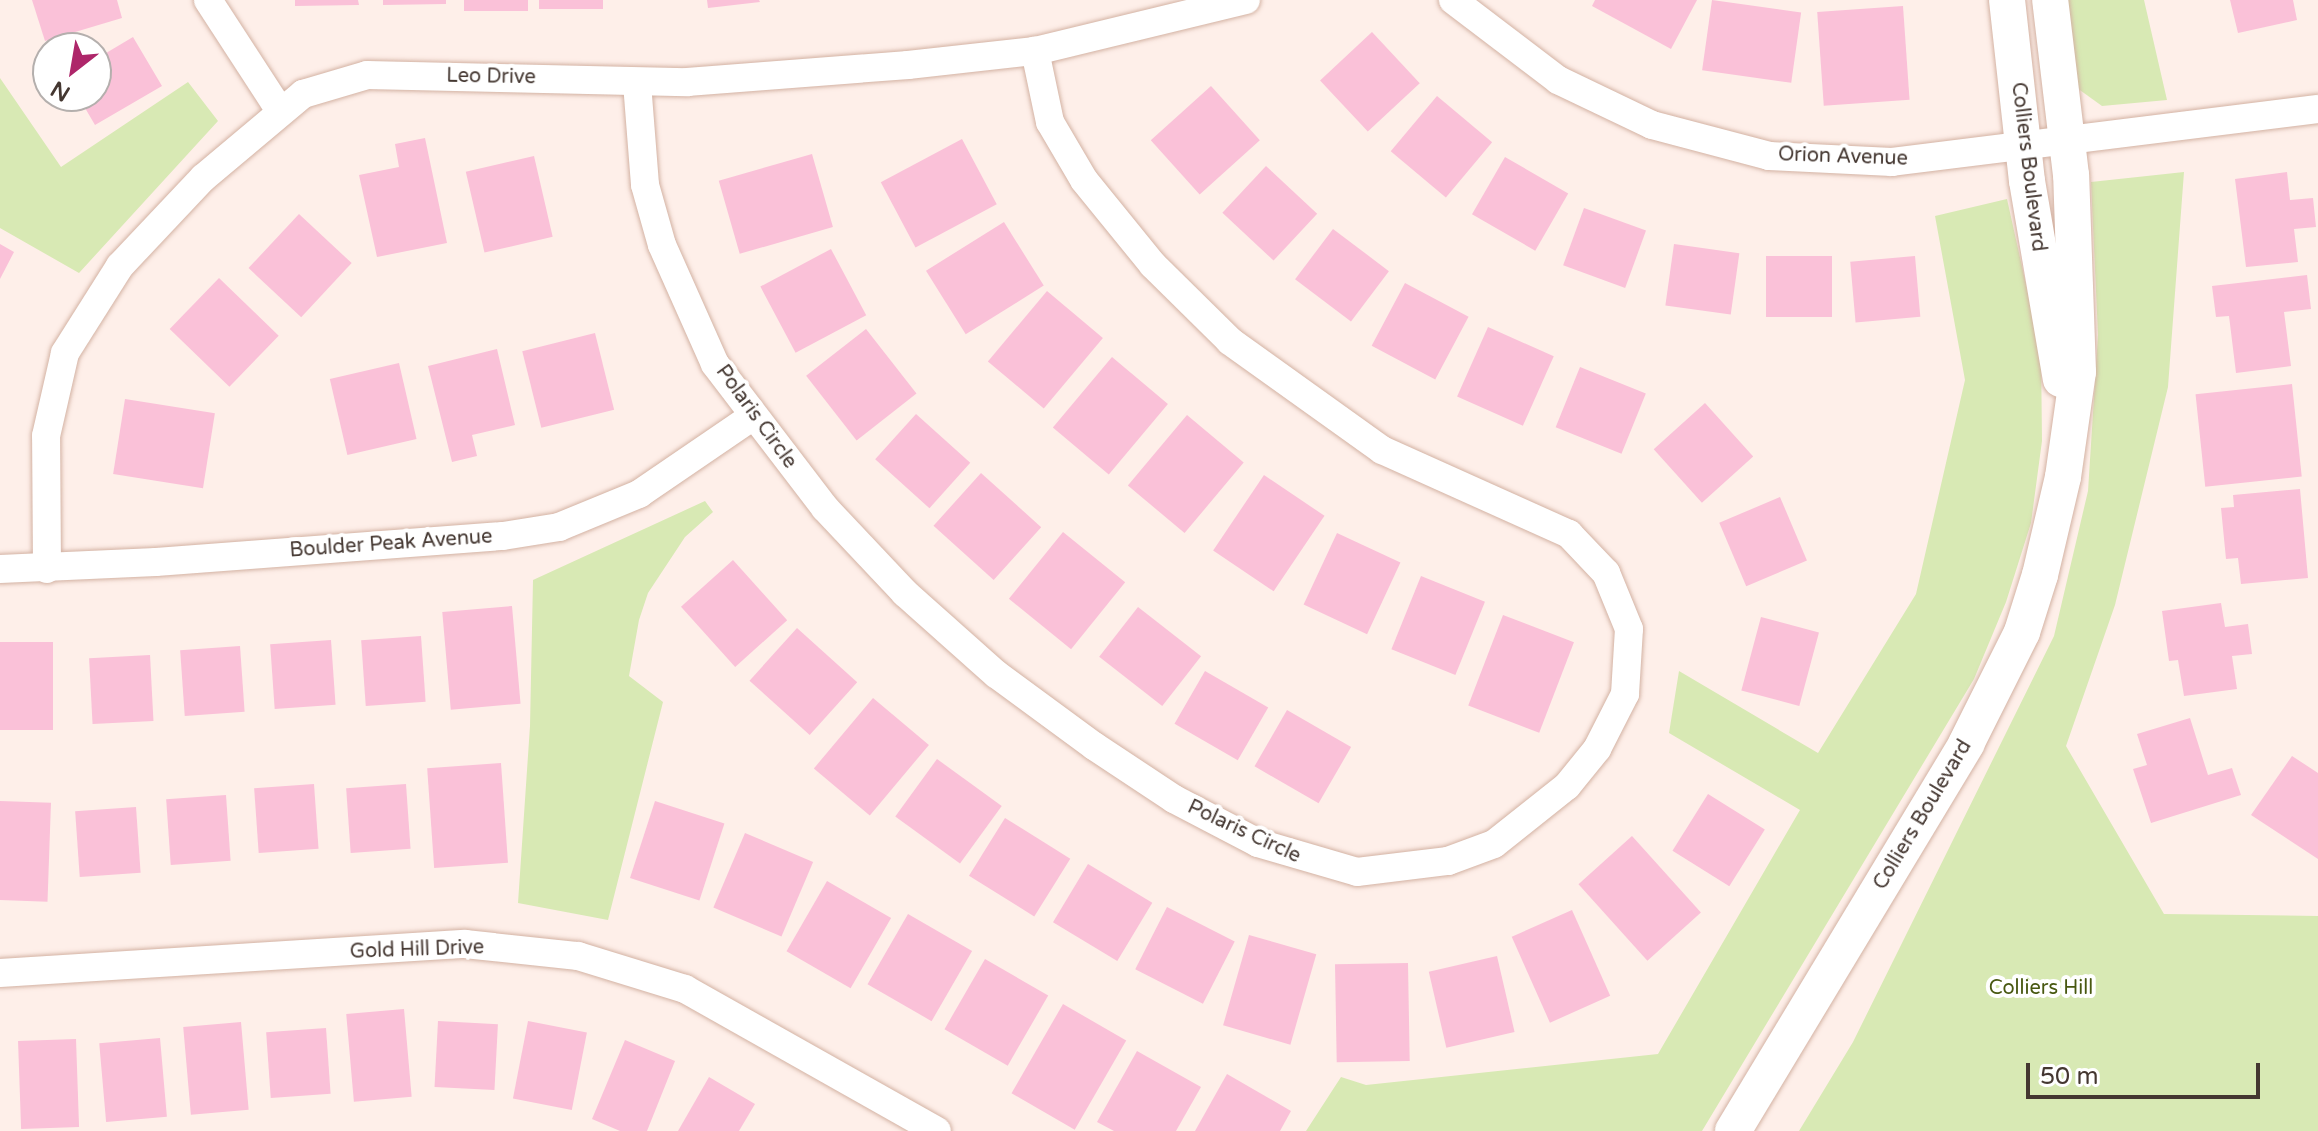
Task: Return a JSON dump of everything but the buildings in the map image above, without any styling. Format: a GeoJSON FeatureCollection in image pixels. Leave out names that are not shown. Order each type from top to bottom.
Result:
{"type":"FeatureCollection","features":[{"type":"Feature","properties":{"kind":"street"},"geometry":{"type":"LineString","coordinates":[[208,0],[280,111]]}},
{"type":"Feature","properties":{"kind":"street","name":"Leo Drive"},"geometry":{"type":"LineString","coordinates":[[47,569],[46,436],[65,353],[120,266],[203,178],[303,94],[367,75],[637,83],[908,65],[1035,51],[1246,0]]}},
{"type":"Feature","properties":{"kind":"street","name":"Orion Avenue"},"geometry":{"type":"LineString","coordinates":[[1453,0],[1558,80],[1652,125],[1769,156],[1892,162],[2318,109]]}},
{"type":"Feature","properties":{"kind":"street","name":"Colliers Boulevard"},"geometry":{"type":"LineString","coordinates":[[2007,0],[2024,147],[2061,372],[2063,477]]}},
{"type":"Feature","properties":{"kind":"street","name":"Colliers Boulevard"},"geometry":{"type":"LineString","coordinates":[[1733,1131],[1998,686],[2040,575],[2063,477],[2078,372],[2068,141],[2050,0]]}},
{"type":"Feature","properties":{"kind":"street","name":"Polaris Circle"},"geometry":{"type":"LineString","coordinates":[[637,83],[645,185],[662,245],[715,364],[752,417],[835,519],[905,593],[996,674],[1174,799],[1258,843],[1357,872],[1448,861],[1494,844],[1533,818],[1597,749],[1625,694],[1629,629],[1606,573],[1569,534],[1382,450],[1230,341],[1153,265],[1084,180],[1050,122],[1035,51]]}},
{"type":"Feature","properties":{"kind":"street","name":"Boulder Peak Avenue"},"geometry":{"type":"LineString","coordinates":[[0,569],[47,569],[503,536],[559,527],[639,494],[752,417]]}},
{"type":"Feature","properties":{"kind":"street","name":"Gold Hill Drive"},"geometry":{"type":"LineString","coordinates":[[0,973],[465,944],[578,956],[685,989],[926,1128]]}},
{"type":"Feature","properties":{"kind":"green space"},"geometry":{"type":"Polygon","coordinates":[[[2065,0],[2144,0],[2167,100],[2102,106],[2077,88],[2065,0]]]}},
{"type":"Feature","properties":{"kind":"green space"},"geometry":{"type":"Polygon","coordinates":[[[0,78],[61,167],[188,82],[218,121],[79,273],[0,228],[0,78]]]}},
{"type":"Feature","properties":{"kind":"green space","name":"Colliers Hill"},"geometry":{"type":"Polygon","coordinates":[[[2184,172],[2168,387],[2115,605],[2066,746],[2164,914],[2318,916],[2318,1131],[1799,1131],[1853,1042],[2054,636],[2088,491],[2098,335],[2091,182],[2184,172]]]}},
{"type":"Feature","properties":{"kind":"green space"},"geometry":{"type":"Polygon","coordinates":[[[2007,199],[2041,352],[2042,441],[2031,523],[2006,602],[1974,679],[1702,1131],[1306,1131],[1341,1077],[1366,1085],[1658,1054],[1800,810],[1669,733],[1679,671],[1818,753],[1916,594],[1965,380],[1935,216],[2007,199]]]}},
{"type":"Feature","properties":{"kind":"green space"},"geometry":{"type":"Polygon","coordinates":[[[705,501],[713,512],[685,537],[648,593],[639,620],[629,676],[663,702],[608,920],[518,903],[530,726],[533,580],[705,501]]]}}]}
